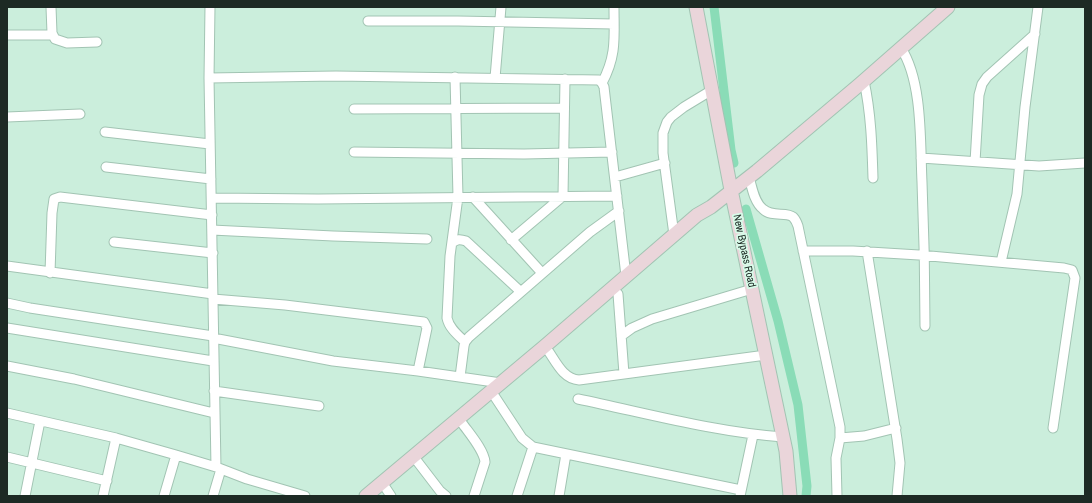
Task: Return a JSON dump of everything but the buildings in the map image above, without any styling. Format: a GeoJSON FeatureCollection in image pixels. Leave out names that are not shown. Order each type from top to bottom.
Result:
{"type":"FeatureCollection","features":[{"type":"Feature","properties":{"kind":"street"},"geometry":{"type":"LineString","coordinates":[[51,7],[53,35],[55,39],[63,42],[98,42]]}},
{"type":"Feature","properties":{"kind":"street"},"geometry":{"type":"LineString","coordinates":[[210,7],[209,78],[212,198],[214,413],[218,468],[213,496]]}},
{"type":"Feature","properties":{"kind":"street"},"geometry":{"type":"LineString","coordinates":[[495,78],[501,7]]}},
{"type":"Feature","properties":{"kind":"street"},"geometry":{"type":"LineString","coordinates":[[602,83],[612,60],[614,47],[614,7]]}},
{"type":"Feature","properties":{"kind":"street","name":"New Bypass Road"},"geometry":{"type":"LineString","coordinates":[[696,7],[731,190],[786,451],[790,496]]}},
{"type":"Feature","properties":{"kind":"street"},"geometry":{"type":"LineString","coordinates":[[375,496],[388,492],[417,461],[618,294],[703,220],[712,207],[731,190],[749,177],[864,81],[948,7]]}},
{"type":"Feature","properties":{"kind":"street"},"geometry":{"type":"LineString","coordinates":[[1001,262],[1017,194],[1025,107],[1038,7]]}},
{"type":"Feature","properties":{"kind":"street"},"geometry":{"type":"LineString","coordinates":[[368,21],[614,24]]}},
{"type":"Feature","properties":{"kind":"street"},"geometry":{"type":"LineString","coordinates":[[976,162],[979,94],[982,84],[987,77],[1035,34]]}},
{"type":"Feature","properties":{"kind":"street"},"geometry":{"type":"LineString","coordinates":[[7,35],[53,35]]}},
{"type":"Feature","properties":{"kind":"street"},"geometry":{"type":"LineString","coordinates":[[900,48],[909,64],[916,93],[920,127],[925,326]]}},
{"type":"Feature","properties":{"kind":"street"},"geometry":{"type":"LineString","coordinates":[[209,78],[336,76],[599,80],[604,87],[626,276]]}},
{"type":"Feature","properties":{"kind":"street"},"geometry":{"type":"LineString","coordinates":[[456,77],[458,197],[452,243],[447,318],[451,328],[465,342]]}},
{"type":"Feature","properties":{"kind":"street"},"geometry":{"type":"LineString","coordinates":[[511,240],[563,196],[565,79]]}},
{"type":"Feature","properties":{"kind":"street"},"geometry":{"type":"LineString","coordinates":[[864,81],[869,101],[872,129],[873,178]]}},
{"type":"Feature","properties":{"kind":"street"},"geometry":{"type":"LineString","coordinates":[[674,235],[662,133],[671,117],[684,107],[712,90]]}},
{"type":"Feature","properties":{"kind":"street"},"geometry":{"type":"LineString","coordinates":[[354,109],[564,108]]}},
{"type":"Feature","properties":{"kind":"street"},"geometry":{"type":"LineString","coordinates":[[7,117],[80,114]]}},
{"type":"Feature","properties":{"kind":"street"},"geometry":{"type":"LineString","coordinates":[[105,132],[210,144]]}},
{"type":"Feature","properties":{"kind":"street"},"geometry":{"type":"LineString","coordinates":[[354,152],[457,154],[612,152]]}},
{"type":"Feature","properties":{"kind":"street"},"geometry":{"type":"LineString","coordinates":[[921,158],[1020,166],[1060,166],[1085,163]]}},
{"type":"Feature","properties":{"kind":"street"},"geometry":{"type":"LineString","coordinates":[[615,177],[665,164]]}},
{"type":"Feature","properties":{"kind":"street"},"geometry":{"type":"LineString","coordinates":[[106,167],[211,179]]}},
{"type":"Feature","properties":{"kind":"street"},"geometry":{"type":"LineString","coordinates":[[749,177],[757,201],[763,210],[773,214],[789,216],[795,220],[798,226],[840,427],[840,438],[836,458],[837,496]]}},
{"type":"Feature","properties":{"kind":"street"},"geometry":{"type":"LineString","coordinates":[[212,198],[325,199],[617,196]]}},
{"type":"Feature","properties":{"kind":"street"},"geometry":{"type":"LineString","coordinates":[[50,272],[52,204],[56,197],[212,215]]}},
{"type":"Feature","properties":{"kind":"street"},"geometry":{"type":"LineString","coordinates":[[473,197],[542,273]]}},
{"type":"Feature","properties":{"kind":"street"},"geometry":{"type":"LineString","coordinates":[[366,496],[501,383],[697,215],[712,207]]}},
{"type":"Feature","properties":{"kind":"street"},"geometry":{"type":"LineString","coordinates":[[460,377],[465,342],[542,273],[590,232],[619,210]]}},
{"type":"Feature","properties":{"kind":"street"},"geometry":{"type":"LineString","coordinates":[[212,230],[427,239]]}},
{"type":"Feature","properties":{"kind":"street"},"geometry":{"type":"LineString","coordinates":[[452,243],[460,239],[466,241],[521,292]]}},
{"type":"Feature","properties":{"kind":"street"},"geometry":{"type":"LineString","coordinates":[[114,242],[212,253]]}},
{"type":"Feature","properties":{"kind":"street"},"geometry":{"type":"LineString","coordinates":[[803,251],[829,250],[924,255],[1072,270],[1075,278],[1053,428]]}},
{"type":"Feature","properties":{"kind":"street"},"geometry":{"type":"LineString","coordinates":[[867,252],[896,428],[900,463],[897,496]]}},
{"type":"Feature","properties":{"kind":"street"},"geometry":{"type":"LineString","coordinates":[[7,266],[213,297],[424,322],[427,328],[418,371]]}},
{"type":"Feature","properties":{"kind":"street"},"geometry":{"type":"LineString","coordinates":[[622,336],[632,328],[652,319],[752,289]]}},
{"type":"Feature","properties":{"kind":"street"},"geometry":{"type":"LineString","coordinates":[[618,294],[624,374]]}},
{"type":"Feature","properties":{"kind":"street"},"geometry":{"type":"LineString","coordinates":[[7,303],[213,337],[333,361],[501,383]]}},
{"type":"Feature","properties":{"kind":"street"},"geometry":{"type":"LineString","coordinates":[[7,328],[214,360]]}},
{"type":"Feature","properties":{"kind":"street"},"geometry":{"type":"LineString","coordinates":[[549,352],[567,376],[572,380],[766,355]]}},
{"type":"Feature","properties":{"kind":"street"},"geometry":{"type":"LineString","coordinates":[[7,366],[74,379],[214,413]]}},
{"type":"Feature","properties":{"kind":"street"},"geometry":{"type":"LineString","coordinates":[[214,391],[319,406]]}},
{"type":"Feature","properties":{"kind":"street"},"geometry":{"type":"LineString","coordinates":[[495,397],[522,438],[533,447],[740,493],[753,435]]}},
{"type":"Feature","properties":{"kind":"street"},"geometry":{"type":"LineString","coordinates":[[578,399],[718,429],[753,435],[783,437]]}},
{"type":"Feature","properties":{"kind":"street"},"geometry":{"type":"LineString","coordinates":[[7,413],[116,438],[176,455],[247,479],[305,496]]}},
{"type":"Feature","properties":{"kind":"street"},"geometry":{"type":"LineString","coordinates":[[25,496],[40,420]]}},
{"type":"Feature","properties":{"kind":"street"},"geometry":{"type":"LineString","coordinates":[[462,423],[485,458],[474,496]]}},
{"type":"Feature","properties":{"kind":"street"},"geometry":{"type":"LineString","coordinates":[[840,438],[864,436],[896,428]]}},
{"type":"Feature","properties":{"kind":"street"},"geometry":{"type":"LineString","coordinates":[[103,496],[116,438]]}},
{"type":"Feature","properties":{"kind":"street"},"geometry":{"type":"LineString","coordinates":[[517,496],[533,447]]}},
{"type":"Feature","properties":{"kind":"street"},"geometry":{"type":"LineString","coordinates":[[560,496],[566,454]]}},
{"type":"Feature","properties":{"kind":"street"},"geometry":{"type":"LineString","coordinates":[[164,496],[176,455]]}},
{"type":"Feature","properties":{"kind":"street"},"geometry":{"type":"LineString","coordinates":[[7,457],[107,481]]}},
{"type":"Feature","properties":{"kind":"street"},"geometry":{"type":"LineString","coordinates":[[417,461],[445,496]]}},
{"type":"Feature","properties":{"kind":"waterway"},"geometry":{"type":"LineString","coordinates":[[714,7],[731,150],[734,163]]}},
{"type":"Feature","properties":{"kind":"waterway"},"geometry":{"type":"LineString","coordinates":[[746,209],[778,321],[798,405],[807,486],[806,496]]}}]}
